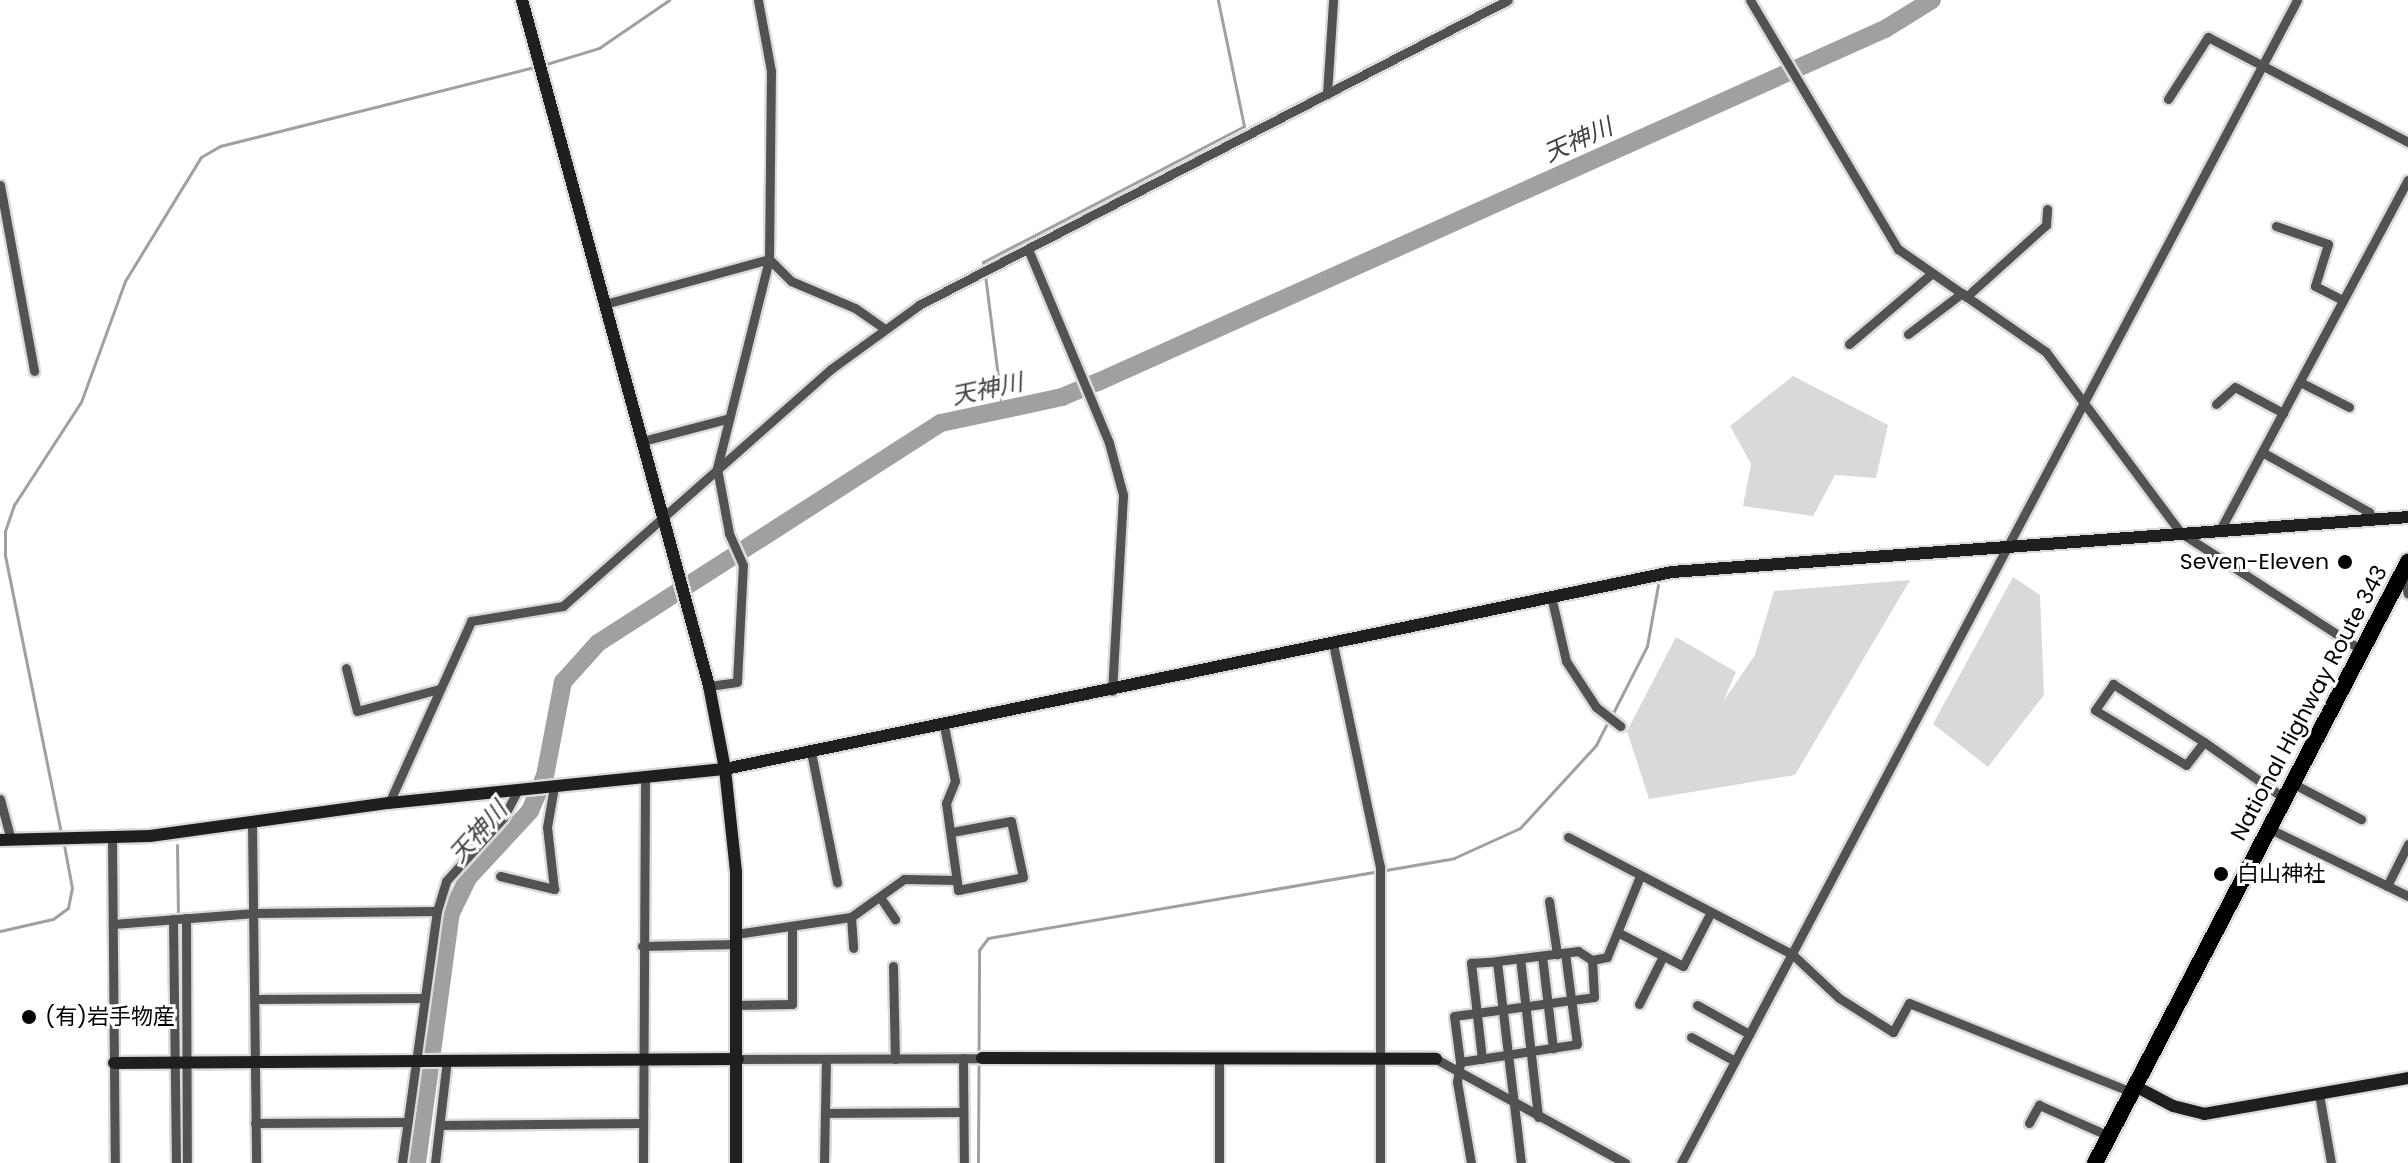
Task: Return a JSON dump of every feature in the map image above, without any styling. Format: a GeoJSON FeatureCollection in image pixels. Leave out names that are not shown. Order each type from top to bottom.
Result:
{"type":"FeatureCollection","features":[{"type":"Feature","properties":{"kind":"highway","name":"National Highway Route 343"},"geometry":{"type":"LineString","coordinates":[[2095,1163],[2406,566]]}},
{"type":"Feature","properties":{"kind":"street"},"geometry":{"type":"LineString","coordinates":[[522,0],[687,602],[709,686],[725,769],[736,939],[736,1163]]}},
{"type":"Feature","properties":{"kind":"street"},"geometry":{"type":"LineString","coordinates":[[709,686],[737,682],[743,565],[729,533],[717,468],[726,419],[769,259],[771,71],[758,0]]}},
{"type":"Feature","properties":{"kind":"street"},"geometry":{"type":"LineString","coordinates":[[1327,94],[1333,0]]}},
{"type":"Feature","properties":{"kind":"street"},"geometry":{"type":"LineString","coordinates":[[389,803],[471,621],[563,606],[663,515],[882,327],[1508,0]]}},
{"type":"Feature","properties":{"kind":"street"},"geometry":{"type":"LineString","coordinates":[[1750,0],[1898,249],[2046,352],[2181,533],[2361,650]]}},
{"type":"Feature","properties":{"kind":"street"},"geometry":{"type":"LineString","coordinates":[[1681,1163],[2297,0]]}},
{"type":"Feature","properties":{"kind":"street"},"geometry":{"type":"LineString","coordinates":[[2168,99],[2208,37],[2408,142]]}},
{"type":"Feature","properties":{"kind":"street"},"geometry":{"type":"LineString","coordinates":[[2220,530],[2408,180]]}},
{"type":"Feature","properties":{"kind":"street"},"geometry":{"type":"LineString","coordinates":[[0,185],[34,371]]}},
{"type":"Feature","properties":{"kind":"street"},"geometry":{"type":"LineString","coordinates":[[1908,334],[1964,295],[2046,225],[2047,209]]}},
{"type":"Feature","properties":{"kind":"street"},"geometry":{"type":"LineString","coordinates":[[2276,226],[2328,244],[2315,286],[2343,300]]}},
{"type":"Feature","properties":{"kind":"street"},"geometry":{"type":"LineString","coordinates":[[1028,249],[1090,398],[1123,495],[1112,691]]}},
{"type":"Feature","properties":{"kind":"street"},"geometry":{"type":"LineString","coordinates":[[605,304],[769,259]]}},
{"type":"Feature","properties":{"kind":"street"},"geometry":{"type":"LineString","coordinates":[[769,259],[791,281],[855,308],[882,327]]}},
{"type":"Feature","properties":{"kind":"street"},"geometry":{"type":"LineString","coordinates":[[1849,344],[1932,273]]}},
{"type":"Feature","properties":{"kind":"street"},"geometry":{"type":"LineString","coordinates":[[2300,382],[2349,407]]}},
{"type":"Feature","properties":{"kind":"street"},"geometry":{"type":"LineString","coordinates":[[2216,404],[2235,387],[2283,413]]}},
{"type":"Feature","properties":{"kind":"street"},"geometry":{"type":"LineString","coordinates":[[643,441],[726,419]]}},
{"type":"Feature","properties":{"kind":"street"},"geometry":{"type":"LineString","coordinates":[[2262,452],[2369,512],[2372,519]]}},
{"type":"Feature","properties":{"kind":"street"},"geometry":{"type":"LineString","coordinates":[[0,799],[6,840],[112,838],[252,823],[389,803],[725,769],[1112,691],[1551,596],[1722,565],[2408,517]]}},
{"type":"Feature","properties":{"kind":"street"},"geometry":{"type":"LineString","coordinates":[[2406,566],[2408,594]]}},
{"type":"Feature","properties":{"kind":"street"},"geometry":{"type":"LineString","coordinates":[[1551,596],[1566,661],[1596,707],[1620,726]]}},
{"type":"Feature","properties":{"kind":"street"},"geometry":{"type":"LineString","coordinates":[[1333,644],[1379,872],[1380,1163]]}},
{"type":"Feature","properties":{"kind":"street"},"geometry":{"type":"LineString","coordinates":[[346,668],[357,711],[439,689]]}},
{"type":"Feature","properties":{"kind":"street"},"geometry":{"type":"LineString","coordinates":[[2204,742],[2186,765],[2095,710],[2113,684],[2288,791],[2361,819]]}},
{"type":"Feature","properties":{"kind":"street"},"geometry":{"type":"LineString","coordinates":[[944,726],[955,781],[946,803],[958,890],[1023,877],[1011,821],[952,832]]}},
{"type":"Feature","properties":{"kind":"street"},"geometry":{"type":"LineString","coordinates":[[811,752],[837,882]]}},
{"type":"Feature","properties":{"kind":"street"},"geometry":{"type":"LineString","coordinates":[[643,1163],[645,777]]}},
{"type":"Feature","properties":{"kind":"street"},"geometry":{"type":"LineString","coordinates":[[500,876],[554,889],[547,827],[554,787]]}},
{"type":"Feature","properties":{"kind":"street"},"geometry":{"type":"LineString","coordinates":[[402,1163],[437,911],[446,881],[503,818],[518,790]]}},
{"type":"Feature","properties":{"kind":"street"},"geometry":{"type":"LineString","coordinates":[[252,823],[256,1163]]}},
{"type":"Feature","properties":{"kind":"street"},"geometry":{"type":"LineString","coordinates":[[2268,828],[2408,896]]}},
{"type":"Feature","properties":{"kind":"street"},"geometry":{"type":"LineString","coordinates":[[1568,837],[1710,914],[1792,954],[1839,998],[1893,1032],[1909,1003],[2173,1106],[2204,1114],[2408,1078]]}},
{"type":"Feature","properties":{"kind":"street"},"geometry":{"type":"LineString","coordinates":[[112,838],[115,1163]]}},
{"type":"Feature","properties":{"kind":"street"},"geometry":{"type":"LineString","coordinates":[[2387,886],[2408,844]]}},
{"type":"Feature","properties":{"kind":"street"},"geometry":{"type":"LineString","coordinates":[[1482,1059],[1471,963],[1578,951],[1592,960],[1607,957],[1619,933],[1619,918],[1640,876]]}},
{"type":"Feature","properties":{"kind":"street"},"geometry":{"type":"LineString","coordinates":[[642,946],[736,939],[851,917],[904,879],[956,880]]}},
{"type":"Feature","properties":{"kind":"street"},"geometry":{"type":"LineString","coordinates":[[880,897],[895,919]]}},
{"type":"Feature","properties":{"kind":"street"},"geometry":{"type":"LineString","coordinates":[[1460,1066],[1508,1053],[1577,1044],[1549,901]]}},
{"type":"Feature","properties":{"kind":"street"},"geometry":{"type":"LineString","coordinates":[[113,924],[255,913],[437,911]]}},
{"type":"Feature","properties":{"kind":"street"},"geometry":{"type":"LineString","coordinates":[[1619,933],[1683,966],[1710,914]]}},
{"type":"Feature","properties":{"kind":"street"},"geometry":{"type":"LineString","coordinates":[[851,917],[853,948]]}},
{"type":"Feature","properties":{"kind":"street"},"geometry":{"type":"LineString","coordinates":[[176,1163],[186,918]]}},
{"type":"Feature","properties":{"kind":"street"},"geometry":{"type":"LineString","coordinates":[[173,919],[187,1163]]}},
{"type":"Feature","properties":{"kind":"street"},"geometry":{"type":"LineString","coordinates":[[737,1005],[792,1004],[792,928]]}},
{"type":"Feature","properties":{"kind":"street"},"geometry":{"type":"LineString","coordinates":[[1542,956],[1553,1048]]}},
{"type":"Feature","properties":{"kind":"street"},"geometry":{"type":"LineString","coordinates":[[1639,1004],[1663,956]]}},
{"type":"Feature","properties":{"kind":"street"},"geometry":{"type":"LineString","coordinates":[[1520,958],[1538,1117]]}},
{"type":"Feature","properties":{"kind":"street"},"geometry":{"type":"LineString","coordinates":[[1471,1163],[1454,1016],[1502,1007],[1594,997],[1592,960]]}},
{"type":"Feature","properties":{"kind":"street"},"geometry":{"type":"LineString","coordinates":[[1497,961],[1521,1163]]}},
{"type":"Feature","properties":{"kind":"street"},"geometry":{"type":"LineString","coordinates":[[893,966],[895,1059]]}},
{"type":"Feature","properties":{"kind":"street"},"geometry":{"type":"LineString","coordinates":[[256,999],[424,998]]}},
{"type":"Feature","properties":{"kind":"street"},"geometry":{"type":"LineString","coordinates":[[1697,1005],[1749,1034]]}},
{"type":"Feature","properties":{"kind":"street"},"geometry":{"type":"LineString","coordinates":[[1691,1037],[1735,1061]]}},
{"type":"Feature","properties":{"kind":"street"},"geometry":{"type":"LineString","coordinates":[[114,1063],[963,1058],[1436,1059],[1460,1066],[1512,1103],[1625,1163]]}},
{"type":"Feature","properties":{"kind":"street"},"geometry":{"type":"LineString","coordinates":[[963,1058],[964,1163]]}},
{"type":"Feature","properties":{"kind":"street"},"geometry":{"type":"LineString","coordinates":[[1219,1058],[1219,1163]]}},
{"type":"Feature","properties":{"kind":"street"},"geometry":{"type":"LineString","coordinates":[[824,1163],[826,1059]]}},
{"type":"Feature","properties":{"kind":"street"},"geometry":{"type":"LineString","coordinates":[[435,1163],[447,1060]]}},
{"type":"Feature","properties":{"kind":"street"},"geometry":{"type":"LineString","coordinates":[[2319,1094],[2331,1163]]}},
{"type":"Feature","properties":{"kind":"street"},"geometry":{"type":"LineString","coordinates":[[2029,1123],[2039,1105],[2109,1136]]}},
{"type":"Feature","properties":{"kind":"street"},"geometry":{"type":"LineString","coordinates":[[825,1113],[963,1112]]}},
{"type":"Feature","properties":{"kind":"street"},"geometry":{"type":"LineString","coordinates":[[255,1123],[407,1122]]}},
{"type":"Feature","properties":{"kind":"street"},"geometry":{"type":"LineString","coordinates":[[440,1125],[642,1123]]}},
{"type":"Feature","properties":{"kind":"shaded area"},"geometry":{"type":"Polygon","coordinates":[[[1793,376],[1888,425],[1876,478],[1835,475],[1813,516],[1743,506],[1751,464],[1730,426],[1793,376]]]}},
{"type":"Feature","properties":{"kind":"shaded area"},"geometry":{"type":"Polygon","coordinates":[[[2013,577],[2040,595],[2044,695],[1988,767],[1933,724],[2013,577]]]}},
{"type":"Feature","properties":{"kind":"shaded area"},"geometry":{"type":"Polygon","coordinates":[[[1910,580],[1795,775],[1649,799],[1627,731],[1676,637],[1736,672],[1723,702],[1755,655],[1774,591],[1910,580]]]}},
{"type":"Feature","properties":{"kind":"waterway"},"geometry":{"type":"LineString","coordinates":[[543,65],[599,48],[669,0]]}},
{"type":"Feature","properties":{"kind":"waterway"},"geometry":{"type":"LineString","coordinates":[[984,267],[983,262],[1244,126],[1218,0]]}},
{"type":"Feature","properties":{"kind":"waterway","name":"天神川"},"geometry":{"type":"LineString","coordinates":[[417,1163],[451,913],[468,878],[530,811],[545,776],[563,682],[598,643],[941,423],[1062,397],[1098,382],[1885,29],[1932,0]]}},
{"type":"Feature","properties":{"kind":"waterway"},"geometry":{"type":"LineString","coordinates":[[61,833],[5,556],[5,531],[14,505],[81,402],[125,281],[201,157],[220,146],[535,67]]}},
{"type":"Feature","properties":{"kind":"waterway"},"geometry":{"type":"LineString","coordinates":[[985,275],[1002,408]]}},
{"type":"Feature","properties":{"kind":"waterway"},"geometry":{"type":"LineString","coordinates":[[1612,715],[1647,646],[1658,585]]}},
{"type":"Feature","properties":{"kind":"waterway"},"geometry":{"type":"LineString","coordinates":[[978,1163],[979,950],[988,938],[1454,858],[1520,828],[1596,745],[1608,721]]}},
{"type":"Feature","properties":{"kind":"waterway"},"geometry":{"type":"LineString","coordinates":[[0,931],[53,919],[68,908],[72,888],[63,840]]}},
{"type":"Feature","properties":{"kind":"waterway"},"geometry":{"type":"LineString","coordinates":[[177,845],[180,1057]]}},
{"type":"Feature","properties":{"kind":"waterway"},"geometry":{"type":"LineString","coordinates":[[180,1065],[182,1163]]}},
{"type":"Feature","properties":{"kind":"place","name":"Seven-Eleven"},"geometry":{"type":"Point","coordinates":[2345,562]}},
{"type":"Feature","properties":{"kind":"place","name":"白山神社"},"geometry":{"type":"Point","coordinates":[2221,874]}},
{"type":"Feature","properties":{"kind":"place","name":"(有)岩手物産"},"geometry":{"type":"Point","coordinates":[29,1017]}}]}
